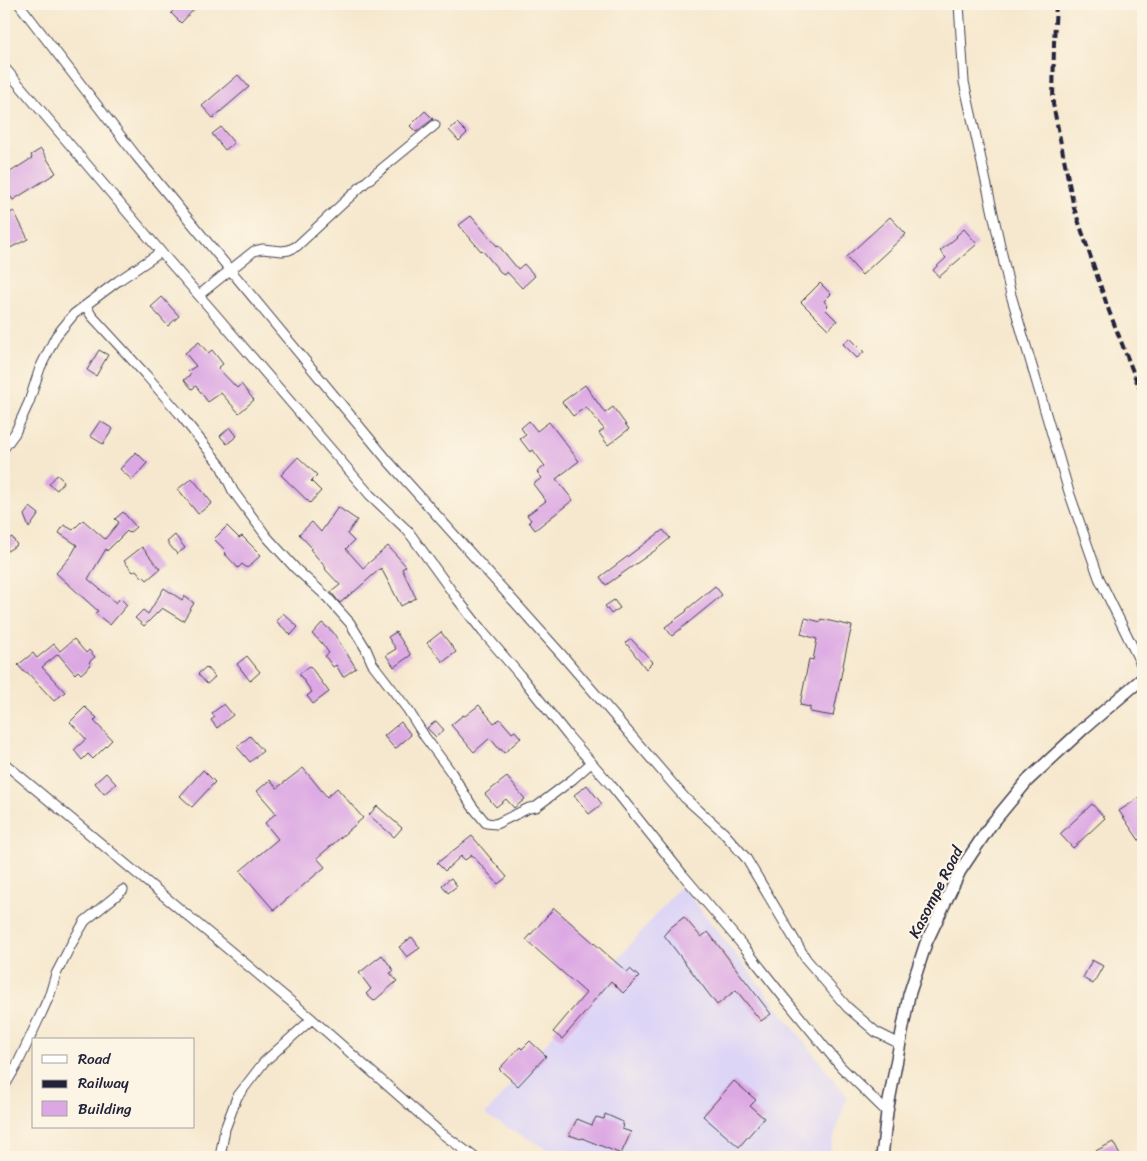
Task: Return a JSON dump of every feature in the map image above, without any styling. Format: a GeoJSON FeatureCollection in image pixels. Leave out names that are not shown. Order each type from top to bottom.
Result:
{"type":"FeatureCollection","features":[{"type":"Feature","properties":{"kind":"street"},"geometry":{"type":"LineString","coordinates":[[19,4],[137,157],[389,462],[562,655],[685,798],[723,832],[746,858],[806,959],[817,973],[847,1007],[876,1032],[900,1044]]}},
{"type":"Feature","properties":{"kind":"street"},"geometry":{"type":"LineString","coordinates":[[959,4],[964,82],[1012,295],[1069,492],[1099,578],[1143,668]]}},
{"type":"Feature","properties":{"kind":"street"},"geometry":{"type":"LineString","coordinates":[[4,68],[370,494],[408,531],[483,632],[519,674],[568,737],[611,785],[841,1067],[887,1112]]}},
{"type":"Feature","properties":{"kind":"street"},"geometry":{"type":"LineString","coordinates":[[199,295],[254,251],[262,249],[282,251],[297,246],[367,181],[436,125]]}},
{"type":"Feature","properties":{"kind":"street"},"geometry":{"type":"LineString","coordinates":[[4,448],[15,433],[29,402],[40,368],[56,336],[74,314],[161,252]]}},
{"type":"Feature","properties":{"kind":"street"},"geometry":{"type":"LineString","coordinates":[[86,305],[91,315],[179,413],[221,466],[233,491],[268,537],[296,568],[326,596],[350,624],[366,649],[372,663],[408,710],[472,806],[486,823],[496,824],[529,808],[536,807],[574,779],[591,763]]}},
{"type":"Feature","properties":{"kind":"street","name":"Kasompe Road"},"geometry":{"type":"LineString","coordinates":[[882,1157],[887,1112],[909,995],[926,943],[960,871],[990,826],[1028,780],[1084,728],[1143,678]]}},
{"type":"Feature","properties":{"kind":"street"},"geometry":{"type":"LineString","coordinates":[[4,763],[312,1020],[440,1132],[474,1157]]}},
{"type":"Feature","properties":{"kind":"street"},"geometry":{"type":"LineString","coordinates":[[4,1087],[17,1065],[50,994],[56,974],[85,921],[123,890]]}},
{"type":"Feature","properties":{"kind":"street"},"geometry":{"type":"LineString","coordinates":[[220,1157],[225,1129],[236,1097],[264,1062],[312,1020]]}},
{"type":"Feature","properties":{"kind":"shaded area"},"geometry":{"type":"Polygon","coordinates":[[[681,885],[847,1096],[828,1157],[561,1157],[485,1115],[681,885]]]}},
{"type":"Feature","properties":{"kind":"building"},"geometry":{"type":"Polygon","coordinates":[[[180,4],[199,4],[181,23],[171,13],[180,4]]]}},
{"type":"Feature","properties":{"kind":"building"},"geometry":{"type":"Polygon","coordinates":[[[238,75],[249,87],[213,118],[202,106],[238,75]]]}},
{"type":"Feature","properties":{"kind":"building"},"geometry":{"type":"Polygon","coordinates":[[[425,111],[433,119],[416,132],[410,126],[425,111]]]}},
{"type":"Feature","properties":{"kind":"building"},"geometry":{"type":"Polygon","coordinates":[[[457,123],[467,133],[459,141],[449,130],[457,123]]]}},
{"type":"Feature","properties":{"kind":"building"},"geometry":{"type":"Polygon","coordinates":[[[221,127],[234,143],[225,150],[212,134],[221,127]]]}},
{"type":"Feature","properties":{"kind":"building"},"geometry":{"type":"Polygon","coordinates":[[[41,149],[56,173],[13,200],[4,188],[4,176],[32,158],[31,155],[41,149]]]}},
{"type":"Feature","properties":{"kind":"building"},"geometry":{"type":"Polygon","coordinates":[[[14,211],[28,239],[4,251],[4,216],[14,211]]]}},
{"type":"Feature","properties":{"kind":"building"},"geometry":{"type":"Polygon","coordinates":[[[471,216],[518,269],[524,264],[535,276],[522,288],[507,272],[503,275],[459,225],[471,216]]]}},
{"type":"Feature","properties":{"kind":"building"},"geometry":{"type":"Polygon","coordinates":[[[890,217],[906,234],[862,275],[846,257],[890,217]]]}},
{"type":"Feature","properties":{"kind":"building"},"geometry":{"type":"Polygon","coordinates":[[[964,229],[977,244],[939,277],[933,270],[946,258],[940,251],[964,229]]]}},
{"type":"Feature","properties":{"kind":"building"},"geometry":{"type":"Polygon","coordinates":[[[820,283],[831,294],[824,301],[828,306],[825,309],[837,321],[828,329],[801,302],[820,283]]]}},
{"type":"Feature","properties":{"kind":"building"},"geometry":{"type":"Polygon","coordinates":[[[162,297],[179,316],[168,326],[151,307],[162,297]]]}},
{"type":"Feature","properties":{"kind":"building"},"geometry":{"type":"Polygon","coordinates":[[[850,338],[864,352],[857,358],[843,344],[850,338]]]}},
{"type":"Feature","properties":{"kind":"building"},"geometry":{"type":"Polygon","coordinates":[[[199,342],[208,353],[212,350],[223,364],[218,368],[237,388],[241,384],[254,400],[239,413],[221,393],[208,402],[196,386],[192,389],[184,380],[191,374],[188,371],[196,366],[185,353],[199,342]]]}},
{"type":"Feature","properties":{"kind":"building"},"geometry":{"type":"Polygon","coordinates":[[[99,350],[108,355],[96,376],[87,370],[99,350]]]}},
{"type":"Feature","properties":{"kind":"building"},"geometry":{"type":"Polygon","coordinates":[[[585,385],[605,413],[613,407],[629,429],[608,445],[599,433],[604,429],[586,407],[573,416],[562,402],[585,385]]]}},
{"type":"Feature","properties":{"kind":"building"},"geometry":{"type":"Polygon","coordinates":[[[100,421],[113,429],[103,444],[90,436],[100,421]]]}},
{"type":"Feature","properties":{"kind":"building"},"geometry":{"type":"Polygon","coordinates":[[[529,421],[537,431],[549,422],[579,461],[556,479],[573,500],[535,530],[529,522],[531,520],[527,515],[546,501],[533,484],[542,478],[537,472],[545,466],[533,450],[530,452],[520,439],[526,435],[521,428],[529,421]]]}},
{"type":"Feature","properties":{"kind":"building"},"geometry":{"type":"Polygon","coordinates":[[[230,427],[237,436],[227,444],[220,436],[230,427]]]}},
{"type":"Feature","properties":{"kind":"building"},"geometry":{"type":"Polygon","coordinates":[[[136,452],[147,463],[132,480],[120,469],[136,452]]]}},
{"type":"Feature","properties":{"kind":"building"},"geometry":{"type":"Polygon","coordinates":[[[298,457],[317,475],[311,481],[321,491],[310,503],[281,475],[298,457]]]}},
{"type":"Feature","properties":{"kind":"building"},"geometry":{"type":"Polygon","coordinates":[[[57,475],[64,481],[57,490],[49,484],[57,475]]]}},
{"type":"Feature","properties":{"kind":"building"},"geometry":{"type":"Polygon","coordinates":[[[192,478],[212,503],[198,514],[178,489],[192,478]]]}},
{"type":"Feature","properties":{"kind":"building"},"geometry":{"type":"Polygon","coordinates":[[[30,507],[39,514],[29,528],[24,515],[30,507]]]}},
{"type":"Feature","properties":{"kind":"building"},"geometry":{"type":"Polygon","coordinates":[[[338,507],[357,520],[347,534],[354,541],[346,549],[363,568],[388,546],[406,566],[402,569],[416,598],[401,606],[381,568],[340,603],[331,592],[340,585],[325,569],[310,549],[312,548],[299,534],[312,522],[321,532],[338,507]]]}},
{"type":"Feature","properties":{"kind":"building"},"geometry":{"type":"Polygon","coordinates":[[[123,512],[136,527],[129,533],[127,531],[107,551],[106,549],[88,579],[116,603],[120,598],[127,605],[110,625],[95,613],[98,611],[56,573],[71,556],[77,545],[59,533],[64,525],[73,530],[83,520],[105,539],[119,522],[115,519],[123,512]]]}},
{"type":"Feature","properties":{"kind":"building"},"geometry":{"type":"Polygon","coordinates":[[[227,526],[239,538],[242,536],[261,555],[247,568],[242,564],[238,568],[224,553],[226,551],[214,539],[227,526]]]}},
{"type":"Feature","properties":{"kind":"building"},"geometry":{"type":"Polygon","coordinates":[[[663,530],[670,538],[606,585],[600,577],[663,530]]]}},
{"type":"Feature","properties":{"kind":"building"},"geometry":{"type":"Polygon","coordinates":[[[175,535],[185,548],[177,554],[167,542],[175,535]]]}},
{"type":"Feature","properties":{"kind":"building"},"geometry":{"type":"Polygon","coordinates":[[[12,537],[17,545],[4,553],[4,542],[12,537]]]}},
{"type":"Feature","properties":{"kind":"building"},"geometry":{"type":"Polygon","coordinates":[[[142,547],[160,569],[147,580],[136,570],[133,572],[124,561],[142,547]]]}},
{"type":"Feature","properties":{"kind":"building"},"geometry":{"type":"Polygon","coordinates":[[[715,586],[722,595],[672,636],[665,627],[687,611],[715,586]]]}},
{"type":"Feature","properties":{"kind":"building"},"geometry":{"type":"Polygon","coordinates":[[[164,588],[182,600],[184,596],[194,603],[183,621],[162,608],[144,626],[135,618],[143,610],[148,614],[164,588]]]}},
{"type":"Feature","properties":{"kind":"building"},"geometry":{"type":"Polygon","coordinates":[[[614,600],[620,608],[611,614],[605,606],[614,600]]]}},
{"type":"Feature","properties":{"kind":"building"},"geometry":{"type":"Polygon","coordinates":[[[283,613],[298,627],[291,635],[276,621],[283,613]]]}},
{"type":"Feature","properties":{"kind":"building"},"geometry":{"type":"Polygon","coordinates":[[[805,618],[821,622],[821,619],[852,626],[833,716],[810,712],[810,707],[800,705],[809,659],[813,660],[817,639],[801,634],[805,618]]]}},
{"type":"Feature","properties":{"kind":"building"},"geometry":{"type":"Polygon","coordinates":[[[322,623],[333,632],[356,668],[343,677],[336,665],[333,667],[325,656],[329,653],[312,634],[322,623]]]}},
{"type":"Feature","properties":{"kind":"building"},"geometry":{"type":"Polygon","coordinates":[[[396,632],[411,655],[394,667],[386,655],[396,649],[388,637],[396,632]]]}},
{"type":"Feature","properties":{"kind":"building"},"geometry":{"type":"Polygon","coordinates":[[[441,632],[456,652],[443,662],[427,643],[441,632]]]}},
{"type":"Feature","properties":{"kind":"building"},"geometry":{"type":"Polygon","coordinates":[[[74,639],[86,653],[89,650],[95,657],[89,662],[91,665],[81,674],[78,671],[75,674],[58,654],[42,667],[65,692],[54,701],[18,665],[33,653],[37,658],[54,644],[60,651],[74,639]]]}},
{"type":"Feature","properties":{"kind":"building"},"geometry":{"type":"Polygon","coordinates":[[[631,639],[653,662],[646,669],[626,643],[631,639]]]}},
{"type":"Feature","properties":{"kind":"building"},"geometry":{"type":"Polygon","coordinates":[[[247,656],[260,672],[250,681],[237,664],[247,656]]]}},
{"type":"Feature","properties":{"kind":"building"},"geometry":{"type":"Polygon","coordinates":[[[310,666],[329,692],[313,704],[307,696],[312,692],[299,674],[310,666]]]}},
{"type":"Feature","properties":{"kind":"building"},"geometry":{"type":"Polygon","coordinates":[[[206,667],[215,677],[207,684],[198,674],[206,667]]]}},
{"type":"Feature","properties":{"kind":"building"},"geometry":{"type":"Polygon","coordinates":[[[224,704],[233,715],[217,728],[211,720],[215,717],[212,713],[224,704]]]}},
{"type":"Feature","properties":{"kind":"building"},"geometry":{"type":"Polygon","coordinates":[[[479,705],[494,723],[500,719],[512,733],[515,731],[521,738],[504,753],[490,738],[474,752],[451,725],[479,705]]]}},
{"type":"Feature","properties":{"kind":"building"},"geometry":{"type":"Polygon","coordinates":[[[85,707],[97,718],[94,721],[112,740],[93,759],[88,754],[82,760],[74,750],[86,739],[70,722],[85,707]]]}},
{"type":"Feature","properties":{"kind":"building"},"geometry":{"type":"Polygon","coordinates":[[[436,721],[444,730],[436,737],[427,728],[436,721]]]}},
{"type":"Feature","properties":{"kind":"building"},"geometry":{"type":"Polygon","coordinates":[[[401,722],[411,735],[395,749],[384,736],[401,722]]]}},
{"type":"Feature","properties":{"kind":"building"},"geometry":{"type":"Polygon","coordinates":[[[250,736],[263,751],[250,762],[237,747],[250,736]]]}},
{"type":"Feature","properties":{"kind":"building"},"geometry":{"type":"Polygon","coordinates":[[[303,768],[327,797],[337,788],[363,818],[317,858],[325,867],[274,910],[240,871],[278,839],[265,823],[276,813],[257,791],[270,780],[277,788],[303,768]]]}},
{"type":"Feature","properties":{"kind":"building"},"geometry":{"type":"Polygon","coordinates":[[[203,770],[215,782],[192,807],[180,796],[203,770]]]}},
{"type":"Feature","properties":{"kind":"building"},"geometry":{"type":"Polygon","coordinates":[[[106,773],[116,784],[104,794],[95,783],[106,773]]]}},
{"type":"Feature","properties":{"kind":"building"},"geometry":{"type":"Polygon","coordinates":[[[507,777],[525,799],[514,808],[506,799],[496,807],[485,794],[507,777]]]}},
{"type":"Feature","properties":{"kind":"building"},"geometry":{"type":"Polygon","coordinates":[[[587,785],[602,804],[589,814],[574,795],[587,785]]]}},
{"type":"Feature","properties":{"kind":"building"},"geometry":{"type":"Polygon","coordinates":[[[1143,795],[1143,846],[1119,811],[1143,795]]]}},
{"type":"Feature","properties":{"kind":"building"},"geometry":{"type":"Polygon","coordinates":[[[1092,804],[1105,818],[1073,848],[1060,834],[1092,804]]]}},
{"type":"Feature","properties":{"kind":"building"},"geometry":{"type":"Polygon","coordinates":[[[377,806],[402,828],[394,837],[369,815],[377,806]]]}},
{"type":"Feature","properties":{"kind":"building"},"geometry":{"type":"Polygon","coordinates":[[[472,836],[507,877],[498,884],[472,855],[465,860],[461,856],[445,871],[437,863],[472,836]]]}},
{"type":"Feature","properties":{"kind":"building"},"geometry":{"type":"Polygon","coordinates":[[[451,878],[457,886],[448,893],[442,885],[451,878]]]}},
{"type":"Feature","properties":{"kind":"building"},"geometry":{"type":"Polygon","coordinates":[[[554,908],[627,972],[630,969],[639,977],[623,993],[611,981],[562,1039],[553,1032],[586,993],[526,940],[554,908]]]}},
{"type":"Feature","properties":{"kind":"building"},"geometry":{"type":"Polygon","coordinates":[[[684,917],[701,937],[708,932],[771,1014],[761,1021],[736,990],[717,1005],[664,935],[684,917]]]}},
{"type":"Feature","properties":{"kind":"building"},"geometry":{"type":"Polygon","coordinates":[[[412,937],[420,948],[407,957],[399,947],[412,937]]]}},
{"type":"Feature","properties":{"kind":"building"},"geometry":{"type":"Polygon","coordinates":[[[382,955],[394,971],[390,973],[397,981],[374,1001],[366,994],[371,989],[359,973],[382,955]]]}},
{"type":"Feature","properties":{"kind":"building"},"geometry":{"type":"Polygon","coordinates":[[[1092,960],[1103,966],[1093,984],[1083,978],[1092,960]]]}},
{"type":"Feature","properties":{"kind":"building"},"geometry":{"type":"Polygon","coordinates":[[[530,1041],[546,1056],[518,1086],[499,1069],[520,1047],[522,1049],[530,1041]]]}},
{"type":"Feature","properties":{"kind":"building"},"geometry":{"type":"Polygon","coordinates":[[[734,1081],[756,1100],[750,1106],[764,1118],[739,1147],[703,1116],[734,1081]]]}},
{"type":"Feature","properties":{"kind":"building"},"geometry":{"type":"Polygon","coordinates":[[[605,1114],[623,1122],[622,1129],[631,1132],[621,1154],[582,1138],[569,1135],[577,1119],[592,1125],[596,1117],[604,1119],[605,1114]]]}},
{"type":"Feature","properties":{"kind":"building"},"geometry":{"type":"Polygon","coordinates":[[[1113,1142],[1121,1157],[1084,1157],[1113,1142]]]}},
{"type":"Feature","properties":{"kind":"railway"},"geometry":{"type":"LineString","coordinates":[[1056,4],[1053,104],[1074,208],[1109,311],[1143,397]]}}]}
